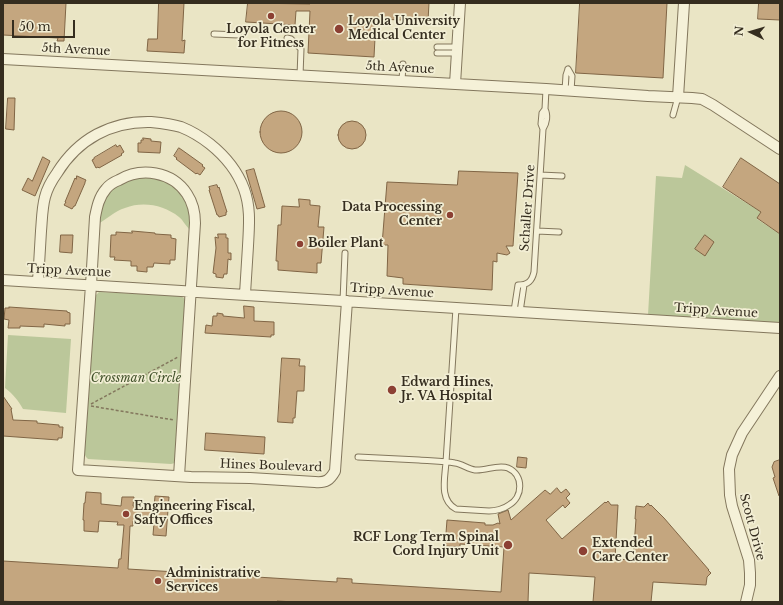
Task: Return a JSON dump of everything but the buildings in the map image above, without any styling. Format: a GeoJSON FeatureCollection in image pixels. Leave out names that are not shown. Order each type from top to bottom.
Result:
{"type":"FeatureCollection","features":[{"type":"Feature","properties":{"kind":"street"},"geometry":{"type":"LineString","coordinates":[[454,84],[460,3]]}},
{"type":"Feature","properties":{"kind":"street"},"geometry":{"type":"LineString","coordinates":[[678,97],[684,3]]}},
{"type":"Feature","properties":{"kind":"street","name":"5th Avenue"},"geometry":{"type":"LineString","coordinates":[[3,59],[692,98],[702,100],[713,105],[780,149]]}},
{"type":"Feature","properties":{"kind":"street"},"geometry":{"type":"LineString","coordinates":[[38,282],[45,198],[56,174],[73,152],[98,133],[127,124],[141,122],[168,124],[181,127],[194,133],[217,149],[238,174],[249,206],[245,294]]}},
{"type":"Feature","properties":{"kind":"street"},"geometry":{"type":"LineString","coordinates":[[91,285],[95,217],[100,198],[106,188],[124,177],[136,173],[147,172],[168,177],[183,188],[192,203],[195,212],[195,223],[179,476]]}},
{"type":"Feature","properties":{"kind":"street","name":"Tripp Avenue"},"geometry":{"type":"LineString","coordinates":[[3,280],[780,328]]}},
{"type":"Feature","properties":{"kind":"street","name":"Hines Boulevard"},"geometry":{"type":"LineString","coordinates":[[91,285],[78,470],[315,482],[330,480],[335,470],[345,301]]}},
{"type":"Feature","properties":{"kind":"street","name":"Scott Drive"},"geometry":{"type":"LineString","coordinates":[[746,602],[750,585],[749,560],[732,506],[729,469],[732,455],[742,433],[778,381]]}},
{"type":"Feature","properties":{"kind":"lane"},"geometry":{"type":"LineString","coordinates":[[214,34],[239,35]]}},
{"type":"Feature","properties":{"kind":"lane"},"geometry":{"type":"LineString","coordinates":[[287,38],[291,39],[301,50],[300,76]]}},
{"type":"Feature","properties":{"kind":"lane"},"geometry":{"type":"LineString","coordinates":[[437,50],[457,50]]}},
{"type":"Feature","properties":{"kind":"lane"},"geometry":{"type":"LineString","coordinates":[[402,64],[402,81]]}},
{"type":"Feature","properties":{"kind":"lane","name":"Schaller Drive"},"geometry":{"type":"LineString","coordinates":[[517,312],[524,285],[532,279],[534,272],[543,129],[541,124],[546,89]]}},
{"type":"Feature","properties":{"kind":"lane"},"geometry":{"type":"LineString","coordinates":[[673,114],[678,97]]}},
{"type":"Feature","properties":{"kind":"lane"},"geometry":{"type":"LineString","coordinates":[[540,175],[562,176]]}},
{"type":"Feature","properties":{"kind":"lane"},"geometry":{"type":"LineString","coordinates":[[537,231],[559,232]]}},
{"type":"Feature","properties":{"kind":"lane"},"geometry":{"type":"LineString","coordinates":[[345,301],[346,254]]}},
{"type":"Feature","properties":{"kind":"lane"},"geometry":{"type":"LineString","coordinates":[[517,312],[518,285],[524,285]]}},
{"type":"Feature","properties":{"kind":"lane"},"geometry":{"type":"LineString","coordinates":[[358,457],[446,462],[458,463],[476,470],[506,467],[517,475],[519,481],[520,488],[514,502],[508,506],[493,511],[456,509],[448,503],[445,498],[444,491],[446,462],[456,308]]}},
{"type":"Feature","properties":{"kind":"path"},"geometry":{"type":"LineString","coordinates":[[179,421],[90,406],[183,354]]}},
{"type":"Feature","properties":{"kind":"green space"},"geometry":{"type":"Polygon","coordinates":[[[685,165],[761,212],[757,219],[780,234],[780,323],[648,315],[656,176],[682,178],[685,165]]]}},
{"type":"Feature","properties":{"kind":"green space"},"geometry":{"type":"Polygon","coordinates":[[[149,176],[161,179],[174,187],[183,197],[190,211],[191,229],[189,229],[180,218],[173,213],[153,205],[139,205],[121,209],[98,224],[102,203],[110,191],[120,182],[134,177],[149,176]]]}},
{"type":"Feature","properties":{"kind":"green space","name":"Crossman Circle"},"geometry":{"type":"Polygon","coordinates":[[[99,292],[181,296],[186,300],[175,463],[88,459],[84,453],[94,298],[99,292]]]}},
{"type":"Feature","properties":{"kind":"green space"},"geometry":{"type":"Polygon","coordinates":[[[8,335],[71,339],[66,413],[23,409],[15,397],[5,388],[8,335]]]}},
{"type":"Feature","properties":{"kind":"place","name":"Loyola Center for Fitness"},"geometry":{"type":"Point","coordinates":[271,16]}},
{"type":"Feature","properties":{"kind":"place","name":"Loyola University Medical Center"},"geometry":{"type":"Point","coordinates":[339,29]}},
{"type":"Feature","properties":{"kind":"place","name":"Data Processing Center"},"geometry":{"type":"Point","coordinates":[450,215]}},
{"type":"Feature","properties":{"kind":"place","name":"Boiler Plant"},"geometry":{"type":"Point","coordinates":[300,244]}},
{"type":"Feature","properties":{"kind":"place","name":"Edward Hines, Jr. VA Hospital"},"geometry":{"type":"Point","coordinates":[392,390]}},
{"type":"Feature","properties":{"kind":"place","name":"Engineering Fiscal, Safty Offices"},"geometry":{"type":"Point","coordinates":[126,514]}},
{"type":"Feature","properties":{"kind":"place","name":"RCF Long Term Spinal Cord Injury Unit"},"geometry":{"type":"Point","coordinates":[508,545]}},
{"type":"Feature","properties":{"kind":"place","name":"Extended Care Center"},"geometry":{"type":"Point","coordinates":[583,551]}},
{"type":"Feature","properties":{"kind":"place","name":"Administrative Services"},"geometry":{"type":"Point","coordinates":[158,581]}}]}
